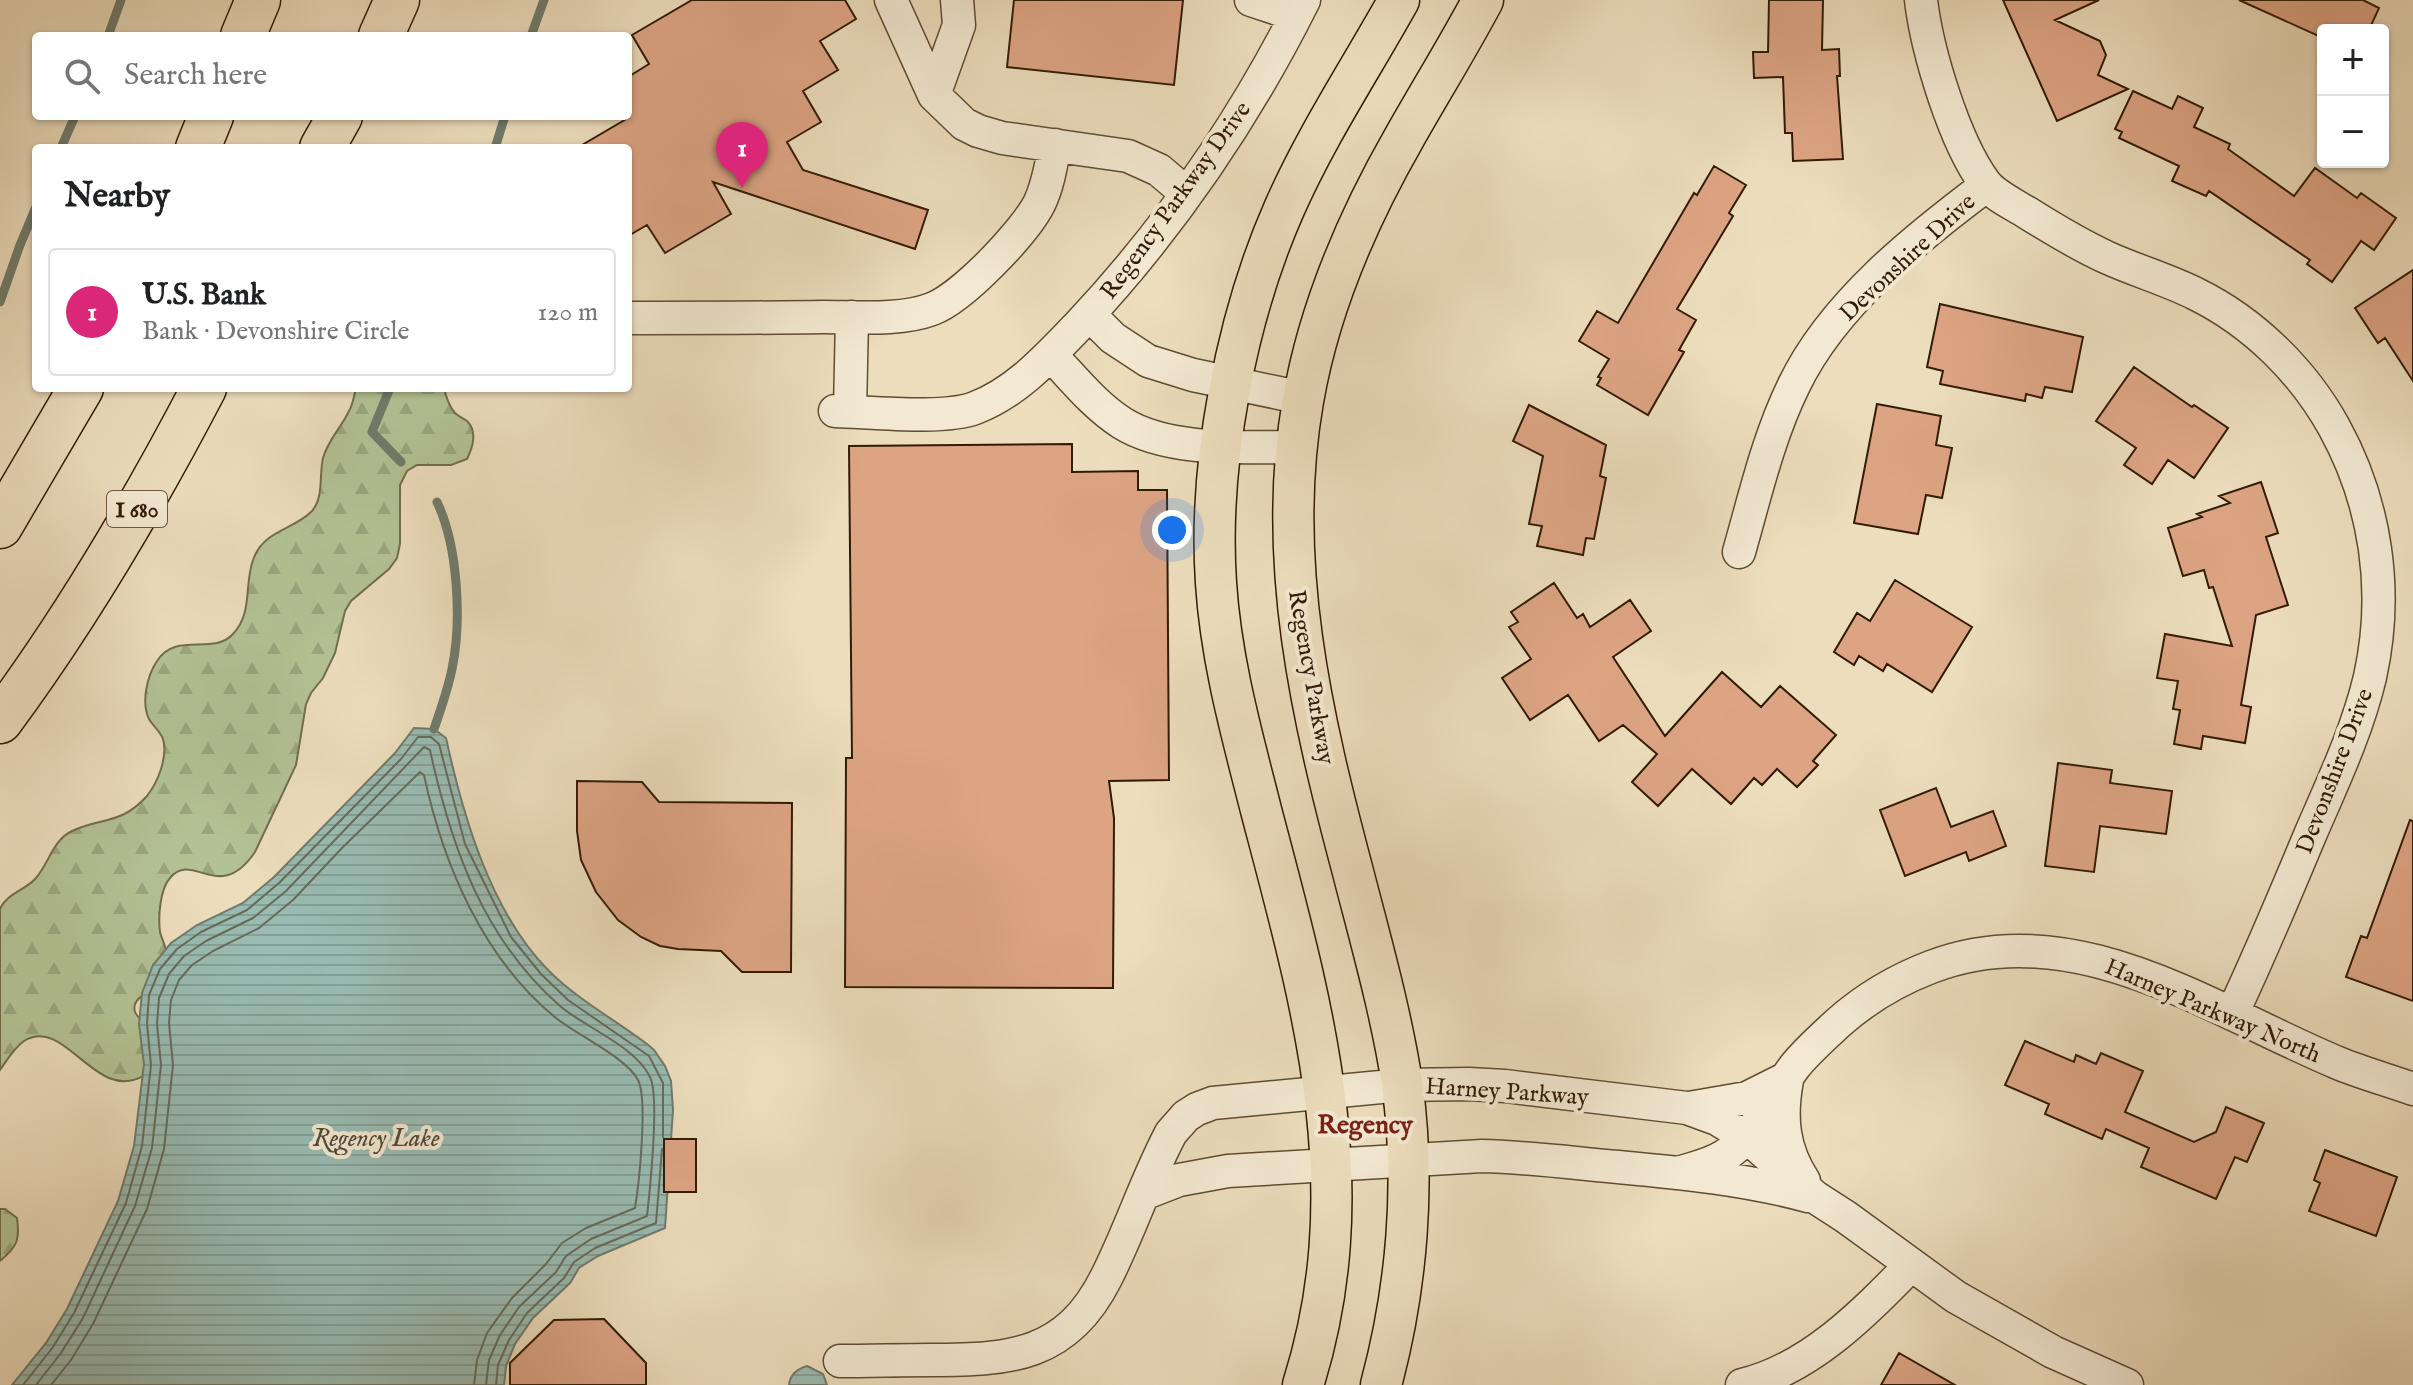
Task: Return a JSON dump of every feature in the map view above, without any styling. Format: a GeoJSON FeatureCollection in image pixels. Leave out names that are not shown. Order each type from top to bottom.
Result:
{"type":"FeatureCollection","features":[{"type":"Feature","properties":{"kind":"highway"},"geometry":{"type":"LineString","coordinates":[[234,32],[243,0]]}},
{"type":"Feature","properties":{"kind":"highway"},"geometry":{"type":"LineString","coordinates":[[245,32],[258,0]]}},
{"type":"Feature","properties":{"kind":"highway"},"geometry":{"type":"LineString","coordinates":[[361,32],[371,0]]}},
{"type":"Feature","properties":{"kind":"highway"},"geometry":{"type":"LineString","coordinates":[[383,32],[397,0]]}},
{"type":"Feature","properties":{"kind":"highway"},"geometry":{"type":"LineString","coordinates":[[322,144],[331,120]]}},
{"type":"Feature","properties":{"kind":"highway"},"geometry":{"type":"LineString","coordinates":[[323,144],[338,120]]}},
{"type":"Feature","properties":{"kind":"highway"},"geometry":{"type":"LineString","coordinates":[[0,526],[79,392]]}},
{"type":"Feature","properties":{"kind":"highway","name":"I 680"},"geometry":{"type":"LineString","coordinates":[[0,721],[21,694],[97,576],[202,392]]}},
{"type":"Feature","properties":{"kind":"main road"},"geometry":{"type":"LineString","coordinates":[[1303,1385],[1318,1325],[1330,1253],[1331,1164],[1326,1094],[1303,968],[1224,656],[1215,560],[1216,525],[1231,384],[1252,293],[1284,207],[1328,121],[1399,0]]}},
{"type":"Feature","properties":{"kind":"main road","name":"Regency Parkway"},"geometry":{"type":"LineString","coordinates":[[1381,1385],[1403,1269],[1407,1215],[1408,1159],[1402,1085],[1380,977],[1320,743],[1305,669],[1293,554],[1297,447],[1303,398],[1329,302],[1360,222],[1404,137],[1483,0]]}},
{"type":"Feature","properties":{"kind":"street"},"geometry":{"type":"LineString","coordinates":[[891,0],[934,95],[964,124],[1002,138],[1136,159],[1159,170],[1186,193]]}},
{"type":"Feature","properties":{"kind":"street"},"geometry":{"type":"LineString","coordinates":[[934,95],[959,25],[957,0]]}},
{"type":"Feature","properties":{"kind":"street"},"geometry":{"type":"LineString","coordinates":[[1251,0],[1300,7]]}},
{"type":"Feature","properties":{"kind":"street","name":"Devonshire Drive"},"geometry":{"type":"LineString","coordinates":[[1921,0],[1940,84],[1967,150],[1987,185],[2066,238],[2196,294],[2262,339],[2294,369],[2324,409],[2345,447],[2365,499],[2376,547],[2379,591],[2377,635],[2369,678],[2348,746],[2232,1014]]}},
{"type":"Feature","properties":{"kind":"street","name":"Regency Parkway Drive"},"geometry":{"type":"LineString","coordinates":[[852,317],[843,411],[932,414],[969,410],[1014,387],[1051,355],[1089,314],[1186,193],[1233,126],[1300,7]]}},
{"type":"Feature","properties":{"kind":"street"},"geometry":{"type":"LineString","coordinates":[[632,318],[852,317],[924,312],[954,297],[1014,239],[1039,204],[1055,145]]}},
{"type":"Feature","properties":{"kind":"street","name":"Devonshire Drive"},"geometry":{"type":"LineString","coordinates":[[1739,552],[1779,419],[1795,382],[1821,340],[1845,310],[1929,229],[1987,185]]}},
{"type":"Feature","properties":{"kind":"street","name":"Regency Parkway Drive"},"geometry":{"type":"LineString","coordinates":[[1089,314],[1113,338],[1148,361],[1178,372],[1303,398]]}},
{"type":"Feature","properties":{"kind":"street"},"geometry":{"type":"LineString","coordinates":[[1051,355],[1100,406],[1124,424],[1161,438],[1222,446],[1297,447]]}},
{"type":"Feature","properties":{"kind":"street","name":"Harney Parkway North"},"geometry":{"type":"LineString","coordinates":[[1747,1137],[1788,1077],[1848,1014],[1879,992],[1936,965],[1977,954],[2009,950],[2073,954],[2106,964],[2177,989],[2340,1064],[2413,1089]]}},
{"type":"Feature","properties":{"kind":"street"},"geometry":{"type":"LineString","coordinates":[[1788,1077],[1783,1105],[1787,1146],[1794,1165],[1815,1197]]}},
{"type":"Feature","properties":{"kind":"street","name":"Harney Parkway"},"geometry":{"type":"LineString","coordinates":[[1687,1108],[1747,1098],[1788,1077]]}},
{"type":"Feature","properties":{"kind":"street","name":"Harney Parkway"},"geometry":{"type":"LineString","coordinates":[[840,1361],[986,1359],[1044,1345],[1074,1324],[1092,1302],[1110,1270],[1171,1133],[1197,1109],[1227,1101],[1402,1085],[1469,1084],[1520,1087],[1687,1108],[1717,1119],[1747,1137],[1815,1197]]}},
{"type":"Feature","properties":{"kind":"street"},"geometry":{"type":"LineString","coordinates":[[1678,1173],[1724,1156],[1747,1137]]}},
{"type":"Feature","properties":{"kind":"street"},"geometry":{"type":"LineString","coordinates":[[1143,1194],[1179,1180],[1228,1171],[1408,1159],[1512,1157],[1753,1182],[1815,1197],[1956,1297],[2053,1352],[2127,1385]]}},
{"type":"Feature","properties":{"kind":"street"},"geometry":{"type":"LineString","coordinates":[[1742,1385],[1789,1366],[1828,1342],[1877,1300],[1911,1265]]}},
{"type":"Feature","properties":{"kind":"green space"},"geometry":{"type":"Polygon","coordinates":[[[355,392],[445,392],[456,414],[470,425],[473,445],[467,459],[451,465],[417,465],[407,471],[400,485],[400,544],[397,558],[389,569],[351,601],[345,611],[335,653],[306,704],[296,765],[255,852],[242,867],[230,874],[218,876],[179,871],[167,883],[159,919],[166,961],[153,985],[134,1008],[147,1026],[145,1075],[127,1081],[111,1079],[68,1048],[39,1036],[20,1044],[0,1070],[0,909],[7,899],[36,878],[66,835],[129,812],[147,796],[158,777],[164,754],[163,739],[149,719],[145,705],[153,667],[165,652],[174,647],[215,643],[233,634],[246,608],[250,569],[258,550],[271,536],[305,517],[316,505],[325,452],[350,408],[355,392]]]}},
{"type":"Feature","properties":{"kind":"green space"},"geometry":{"type":"Polygon","coordinates":[[[0,1209],[17,1218],[18,1232],[14,1247],[0,1261],[0,1209]]]}},
{"type":"Feature","properties":{"kind":"water","name":"Regency Lake"},"geometry":{"type":"Polygon","coordinates":[[[414,728],[434,729],[446,738],[461,799],[482,862],[495,892],[529,948],[560,981],[654,1050],[665,1066],[671,1081],[673,1110],[665,1228],[598,1256],[579,1268],[570,1283],[533,1318],[515,1344],[506,1366],[504,1385],[12,1385],[46,1343],[67,1309],[118,1201],[134,1146],[144,1064],[139,1024],[142,993],[153,965],[171,943],[197,925],[243,903],[274,877],[395,753],[414,728]]]}},
{"type":"Feature","properties":{"kind":"water"},"geometry":{"type":"Polygon","coordinates":[[[807,1366],[823,1374],[827,1385],[789,1385],[795,1372],[807,1366]]]}},
{"type":"Feature","properties":{"kind":"building"},"geometry":{"type":"Polygon","coordinates":[[[692,0],[845,0],[856,19],[820,41],[838,70],[803,91],[821,122],[787,142],[803,170],[928,210],[915,249],[713,182],[731,214],[665,253],[647,225],[632,234],[632,144],[584,144],[625,120],[632,120],[632,75],[649,64],[632,35],[692,0]]]}},
{"type":"Feature","properties":{"kind":"building"},"geometry":{"type":"Polygon","coordinates":[[[1014,0],[1183,0],[1174,85],[1007,67],[1014,0]]]}},
{"type":"Feature","properties":{"kind":"building"},"geometry":{"type":"Polygon","coordinates":[[[1769,0],[1823,0],[1822,50],[1839,49],[1840,76],[1837,76],[1843,159],[1793,161],[1792,133],[1785,133],[1783,77],[1754,78],[1753,52],[1768,52],[1769,0]]]}},
{"type":"Feature","properties":{"kind":"building"},"geometry":{"type":"Polygon","coordinates":[[[2003,0],[2099,0],[2055,20],[2100,41],[2106,55],[2098,75],[2128,89],[2057,121],[2003,0]]]}},
{"type":"Feature","properties":{"kind":"building"},"geometry":{"type":"Polygon","coordinates":[[[2239,0],[2363,0],[2379,8],[2372,24],[2317,24],[2317,35],[2239,0]]]}},
{"type":"Feature","properties":{"kind":"building"},"geometry":{"type":"Polygon","coordinates":[[[2133,91],[2172,109],[2178,96],[2203,108],[2194,127],[2230,144],[2228,149],[2294,196],[2315,168],[2357,198],[2361,193],[2396,218],[2374,250],[2361,241],[2332,282],[2307,264],[2310,260],[2209,191],[2206,196],[2172,181],[2179,166],[2119,138],[2122,132],[2115,129],[2133,91]]]}},
{"type":"Feature","properties":{"kind":"building"},"geometry":{"type":"Polygon","coordinates":[[[1714,166],[1746,185],[1729,213],[1733,216],[1677,309],[1696,320],[1679,350],[1684,352],[1648,415],[1597,385],[1601,378],[1598,377],[1609,359],[1579,341],[1597,311],[1618,323],[1694,193],[1697,195],[1714,166]]]}},
{"type":"Feature","properties":{"kind":"building"},"geometry":{"type":"Polygon","coordinates":[[[2413,270],[2413,381],[2385,338],[2378,343],[2355,308],[2413,270]]]}},
{"type":"Feature","properties":{"kind":"building"},"geometry":{"type":"Polygon","coordinates":[[[1940,304],[2083,337],[2072,392],[2045,387],[2042,398],[2026,394],[2025,401],[1940,384],[1943,371],[1927,367],[1940,304]]]}},
{"type":"Feature","properties":{"kind":"building"},"geometry":{"type":"Polygon","coordinates":[[[2134,367],[2228,428],[2194,478],[2168,460],[2152,484],[2124,465],[2136,448],[2096,421],[2134,367]]]}},
{"type":"Feature","properties":{"kind":"building"},"geometry":{"type":"Polygon","coordinates":[[[1877,404],[1941,416],[1936,445],[1952,448],[1942,498],[1926,495],[1918,534],[1854,523],[1877,404]]]}},
{"type":"Feature","properties":{"kind":"building"},"geometry":{"type":"Polygon","coordinates":[[[1529,405],[1606,445],[1600,476],[1606,478],[1594,539],[1586,538],[1583,555],[1537,546],[1542,526],[1529,524],[1543,456],[1513,441],[1529,405]]]}},
{"type":"Feature","properties":{"kind":"building"},"geometry":{"type":"Polygon","coordinates":[[[1072,444],[1072,472],[1138,471],[1138,490],[1167,490],[1169,780],[1109,781],[1114,818],[1113,988],[845,987],[846,758],[852,758],[849,446],[1072,444]]]}},
{"type":"Feature","properties":{"kind":"building"},"geometry":{"type":"Polygon","coordinates":[[[2261,482],[2278,533],[2266,537],[2288,605],[2256,615],[2241,705],[2251,707],[2245,743],[2203,736],[2201,749],[2174,744],[2180,710],[2173,709],[2178,681],[2157,678],[2165,634],[2232,646],[2213,587],[2209,588],[2204,570],[2183,576],[2168,528],[2202,517],[2197,514],[2230,503],[2219,496],[2261,482]]]}},
{"type":"Feature","properties":{"kind":"building"},"geometry":{"type":"Polygon","coordinates":[[[1895,580],[1972,627],[1932,692],[1887,664],[1883,671],[1859,656],[1854,665],[1834,652],[1857,613],[1870,621],[1895,580]]]}},
{"type":"Feature","properties":{"kind":"building"},"geometry":{"type":"Polygon","coordinates":[[[1554,583],[1577,618],[1583,614],[1590,627],[1630,600],[1651,631],[1613,657],[1665,736],[1722,672],[1761,707],[1780,686],[1836,735],[1813,761],[1818,765],[1797,787],[1777,769],[1762,785],[1754,778],[1731,804],[1692,769],[1658,806],[1632,782],[1657,754],[1623,725],[1599,741],[1568,695],[1530,720],[1502,678],[1531,659],[1509,627],[1518,622],[1511,612],[1554,583]]]}},
{"type":"Feature","properties":{"kind":"building"},"geometry":{"type":"Polygon","coordinates":[[[2058,763],[2112,770],[2110,783],[2172,791],[2166,834],[2100,826],[2094,872],[2045,866],[2058,763]]]}},
{"type":"Feature","properties":{"kind":"building"},"geometry":{"type":"Polygon","coordinates":[[[577,781],[642,782],[659,802],[792,803],[791,972],[742,972],[721,951],[660,946],[618,920],[596,892],[581,860],[577,831],[577,781]]]}},
{"type":"Feature","properties":{"kind":"building"},"geometry":{"type":"Polygon","coordinates":[[[1936,788],[1951,827],[1993,811],[2006,846],[1969,861],[1966,852],[1905,876],[1880,810],[1936,788]]]}},
{"type":"Feature","properties":{"kind":"building"},"geometry":{"type":"Polygon","coordinates":[[[2410,820],[2413,821],[2413,1001],[2346,977],[2361,936],[2367,938],[2410,820]]]}},
{"type":"Feature","properties":{"kind":"building"},"geometry":{"type":"Polygon","coordinates":[[[2025,1041],[2074,1062],[2076,1055],[2096,1064],[2101,1053],[2143,1071],[2125,1112],[2194,1142],[2216,1132],[2226,1107],[2264,1123],[2247,1162],[2235,1157],[2216,1199],[2141,1167],[2149,1148],[2106,1129],[2102,1139],[2045,1114],[2049,1104],[2005,1085],[2025,1041]]]}},
{"type":"Feature","properties":{"kind":"building"},"geometry":{"type":"Polygon","coordinates":[[[664,1139],[696,1139],[696,1192],[664,1192],[664,1139]]]}},
{"type":"Feature","properties":{"kind":"building"},"geometry":{"type":"Polygon","coordinates":[[[2325,1150],[2397,1177],[2376,1236],[2309,1211],[2320,1183],[2314,1180],[2325,1150]]]}},
{"type":"Feature","properties":{"kind":"building"},"geometry":{"type":"Polygon","coordinates":[[[604,1319],[646,1363],[646,1385],[510,1385],[510,1363],[554,1320],[604,1319]]]}},
{"type":"Feature","properties":{"kind":"building"},"geometry":{"type":"Polygon","coordinates":[[[1899,1353],[1955,1385],[1881,1385],[1899,1353]]]}},
{"type":"Feature","properties":{"kind":"waterway"},"geometry":{"type":"LineString","coordinates":[[109,32],[121,0]]}},
{"type":"Feature","properties":{"kind":"waterway"},"geometry":{"type":"LineString","coordinates":[[532,32],[544,0]]}},
{"type":"Feature","properties":{"kind":"waterway"},"geometry":{"type":"LineString","coordinates":[[63,144],[73,120]]}},
{"type":"Feature","properties":{"kind":"waterway"},"geometry":{"type":"LineString","coordinates":[[496,144],[504,120]]}},
{"type":"Feature","properties":{"kind":"waterway"},"geometry":{"type":"LineString","coordinates":[[0,302],[32,216]]}},
{"type":"Feature","properties":{"kind":"waterway"},"geometry":{"type":"LineString","coordinates":[[388,392],[372,432],[401,462]]}},
{"type":"Feature","properties":{"kind":"waterway"},"geometry":{"type":"LineString","coordinates":[[434,729],[452,669],[457,629],[454,562],[437,502]]}},
{"type":"Feature","properties":{"kind":"place","name":"U.S. Bank"},"geometry":{"type":"Point","coordinates":[742,188]}},
{"type":"Feature","properties":{"kind":"district","name":"Regency"},"geometry":{"type":"Point","coordinates":[1365,1124]}}]}
